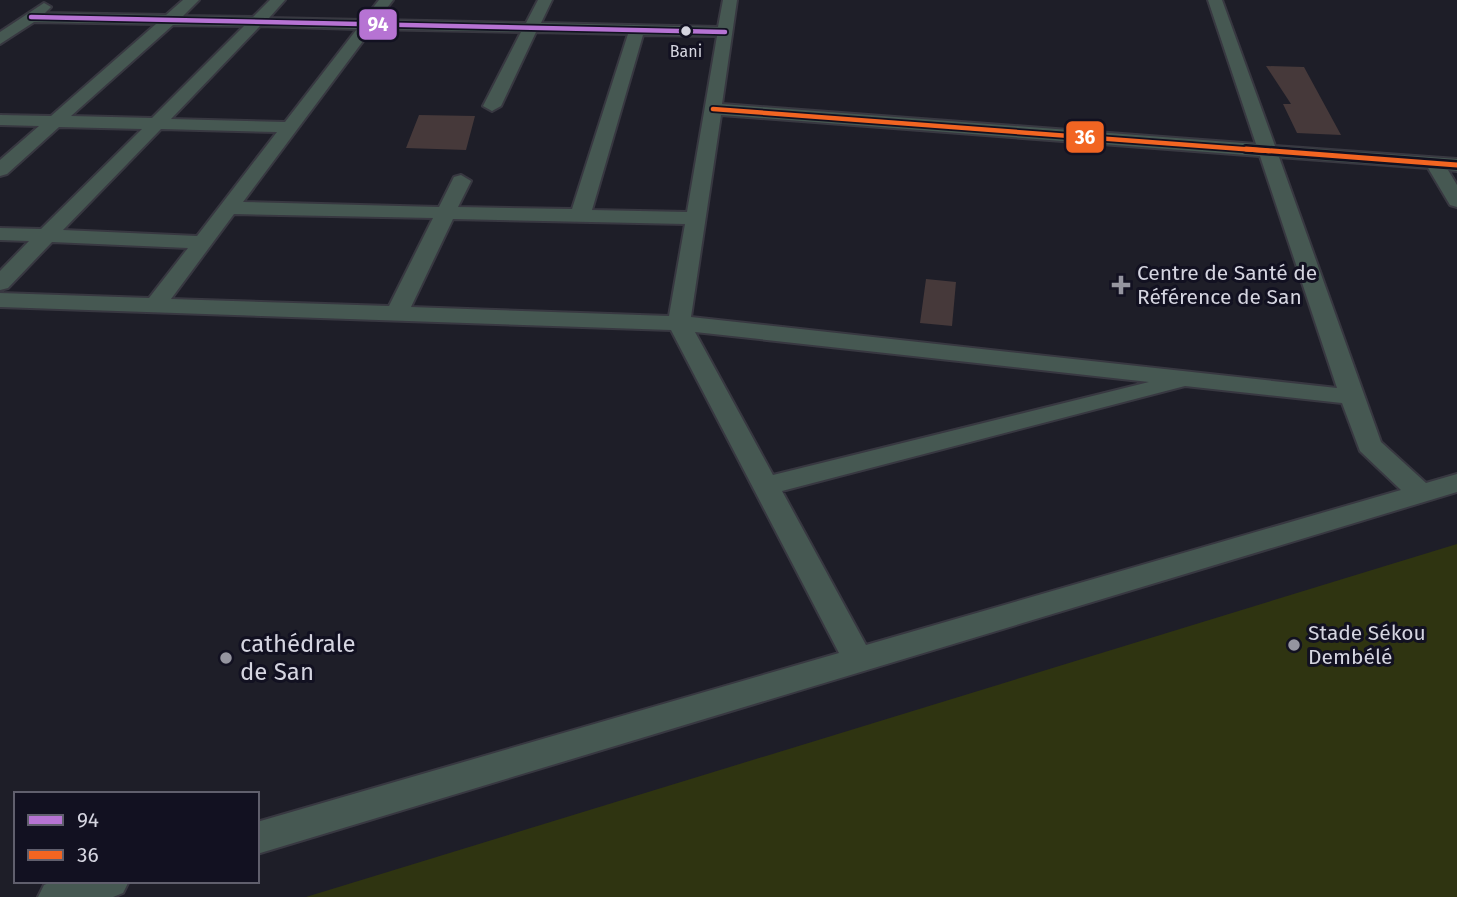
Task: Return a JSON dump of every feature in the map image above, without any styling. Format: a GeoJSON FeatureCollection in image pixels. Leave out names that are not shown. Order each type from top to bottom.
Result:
{"type":"FeatureCollection","features":[{"type":"Feature","properties":{"kind":"street"},"geometry":{"type":"LineString","coordinates":[[0,39],[54,0]]}},
{"type":"Feature","properties":{"kind":"street"},"geometry":{"type":"LineString","coordinates":[[0,170],[192,0]]}},
{"type":"Feature","properties":{"kind":"street"},"geometry":{"type":"LineString","coordinates":[[0,283],[278,0]]}},
{"type":"Feature","properties":{"kind":"street"},"geometry":{"type":"LineString","coordinates":[[155,305],[386,0]]}},
{"type":"Feature","properties":{"kind":"street"},"geometry":{"type":"LineString","coordinates":[[492,106],[545,0]]}},
{"type":"Feature","properties":{"kind":"street"},"geometry":{"type":"LineString","coordinates":[[730,0],[679,323],[858,660]]}},
{"type":"Feature","properties":{"kind":"street"},"geometry":{"type":"LineString","coordinates":[[1216,0],[1369,445],[1421,494]]}},
{"type":"Feature","properties":{"kind":"street"},"geometry":{"type":"LineString","coordinates":[[31,17],[725,32]]}},
{"type":"Feature","properties":{"kind":"street"},"geometry":{"type":"LineString","coordinates":[[580,216],[637,30]]}},
{"type":"Feature","properties":{"kind":"street"},"geometry":{"type":"LineString","coordinates":[[713,109],[1457,165]]}},
{"type":"Feature","properties":{"kind":"street"},"geometry":{"type":"LineString","coordinates":[[0,120],[290,127]]}},
{"type":"Feature","properties":{"kind":"street"},"geometry":{"type":"LineString","coordinates":[[1434,163],[1457,201]]}},
{"type":"Feature","properties":{"kind":"street"},"geometry":{"type":"LineString","coordinates":[[397,313],[461,181]]}},
{"type":"Feature","properties":{"kind":"street"},"geometry":{"type":"LineString","coordinates":[[228,208],[696,218]]}},
{"type":"Feature","properties":{"kind":"street"},"geometry":{"type":"LineString","coordinates":[[0,234],[203,242]]}},
{"type":"Feature","properties":{"kind":"street"},"geometry":{"type":"LineString","coordinates":[[0,300],[679,323],[1352,397]]}},
{"type":"Feature","properties":{"kind":"street"},"geometry":{"type":"LineString","coordinates":[[766,486],[1191,379]]}},
{"type":"Feature","properties":{"kind":"street"},"geometry":{"type":"LineString","coordinates":[[259,837],[1457,483]]}},
{"type":"Feature","properties":{"kind":"street"},"geometry":{"type":"LineString","coordinates":[[57,897],[103,883]]}},
{"type":"Feature","properties":{"kind":"green space","name":"Stade Sékou Dembélé"},"geometry":{"type":"Polygon","coordinates":[[[1457,544],[1457,897],[306,897],[1457,544]]]}},
{"type":"Feature","properties":{"kind":"building"},"geometry":{"type":"Polygon","coordinates":[[[1266,66],[1304,67],[1341,135],[1297,133],[1283,104],[1291,104],[1266,66]]]}},
{"type":"Feature","properties":{"kind":"building"},"geometry":{"type":"Polygon","coordinates":[[[419,115],[475,116],[466,150],[406,148],[419,115]]]}},
{"type":"Feature","properties":{"kind":"building"},"geometry":{"type":"Polygon","coordinates":[[[926,279],[956,282],[952,326],[920,323],[926,279]]]}},
{"type":"Feature","properties":{"kind":"transit line","name":"94"},"geometry":{"type":"LineString","coordinates":[[31,17],[725,32]]}},
{"type":"Feature","properties":{"kind":"transit line","name":"36"},"geometry":{"type":"LineString","coordinates":[[713,109],[1457,165]]}},
{"type":"Feature","properties":{"kind":"place","name":"Bani"},"geometry":{"type":"Point","coordinates":[686,31]}},
{"type":"Feature","properties":{"kind":"place","name":"Centre de Santé de Référence de San"},"geometry":{"type":"Point","coordinates":[1121,285]}},
{"type":"Feature","properties":{"kind":"place","name":"Stade Sékou Dembélé"},"geometry":{"type":"Point","coordinates":[1294,645]}},
{"type":"Feature","properties":{"kind":"place","name":"cathédrale de San"},"geometry":{"type":"Point","coordinates":[226,658]}}]}
